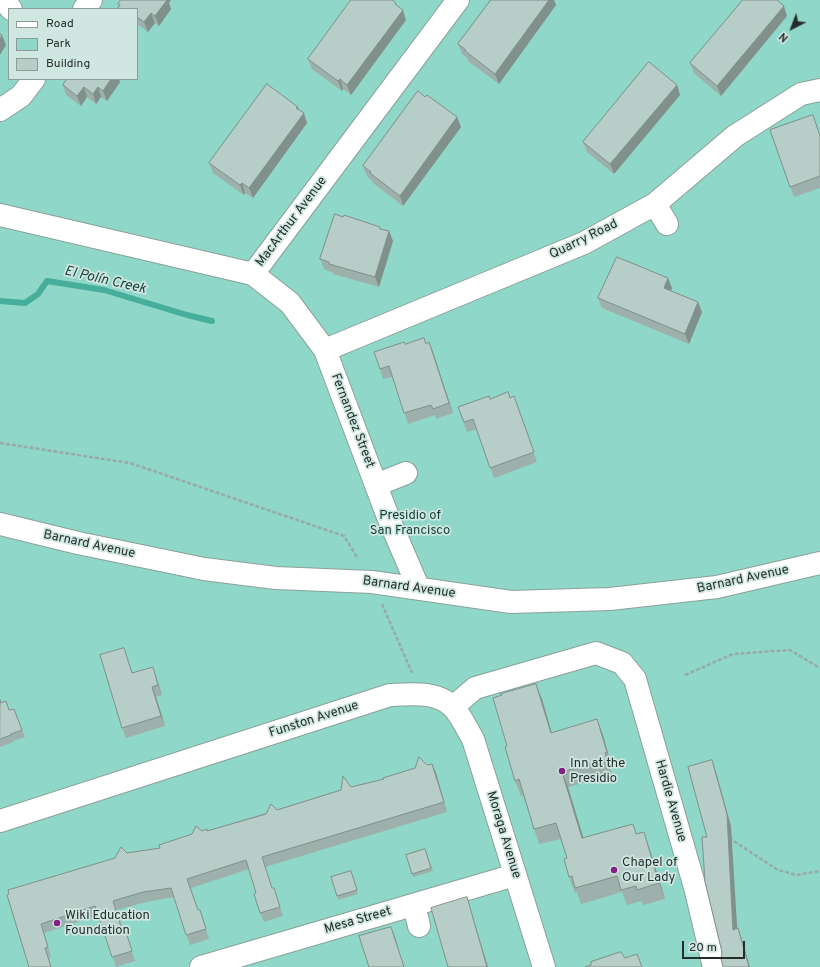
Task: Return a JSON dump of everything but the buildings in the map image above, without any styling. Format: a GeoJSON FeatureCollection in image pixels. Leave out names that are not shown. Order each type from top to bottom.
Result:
{"type":"FeatureCollection","features":[{"type":"Feature","properties":{"kind":"street"},"geometry":{"type":"LineString","coordinates":[[85,8],[91,0]]}},
{"type":"Feature","properties":{"kind":"street","name":"MacArthur Avenue"},"geometry":{"type":"LineString","coordinates":[[0,215],[253,274],[458,0]]}},
{"type":"Feature","properties":{"kind":"street"},"geometry":{"type":"LineString","coordinates":[[0,110],[21,96],[33,80]]}},
{"type":"Feature","properties":{"kind":"street","name":"Quarry Road"},"geometry":{"type":"LineString","coordinates":[[325,350],[584,242],[655,204],[735,136],[801,94],[820,90]]}},
{"type":"Feature","properties":{"kind":"street"},"geometry":{"type":"LineString","coordinates":[[655,204],[667,224]]}},
{"type":"Feature","properties":{"kind":"street","name":"Fernandez Street"},"geometry":{"type":"LineString","coordinates":[[253,274],[290,302],[325,350],[376,485],[419,589]]}},
{"type":"Feature","properties":{"kind":"street"},"geometry":{"type":"LineString","coordinates":[[376,485],[406,473]]}},
{"type":"Feature","properties":{"kind":"street","name":"Barnard Avenue"},"geometry":{"type":"LineString","coordinates":[[0,524],[78,543],[204,569],[276,578],[372,582],[511,602],[610,599],[717,587],[820,563]]}},
{"type":"Feature","properties":{"kind":"street","name":"Hardie Avenue"},"geometry":{"type":"LineString","coordinates":[[453,707],[475,688],[596,654],[622,662],[635,679],[658,787],[696,891],[714,967]]}},
{"type":"Feature","properties":{"kind":"street","name":"Funston Avenue"},"geometry":{"type":"LineString","coordinates":[[0,821],[390,695],[422,694],[439,698],[453,707]]}},
{"type":"Feature","properties":{"kind":"street","name":"Moraga Avenue"},"geometry":{"type":"LineString","coordinates":[[453,707],[473,739],[544,967]]}},
{"type":"Feature","properties":{"kind":"street","name":"Mesa Street"},"geometry":{"type":"LineString","coordinates":[[201,967],[234,962],[414,905],[515,875]]}},
{"type":"Feature","properties":{"kind":"street"},"geometry":{"type":"LineString","coordinates":[[414,905],[419,926]]}},
{"type":"Feature","properties":{"kind":"path"},"geometry":{"type":"LineString","coordinates":[[0,443],[130,463],[344,536],[372,582],[422,694]]}},
{"type":"Feature","properties":{"kind":"path"},"geometry":{"type":"LineString","coordinates":[[685,675],[733,654],[790,650],[820,668]]}},
{"type":"Feature","properties":{"kind":"path"},"geometry":{"type":"LineString","coordinates":[[728,837],[778,870],[797,875],[820,871]]}},
{"type":"Feature","properties":{"kind":"green space","name":"Presidio of San Francisco"},"geometry":{"type":"Polygon","coordinates":[[[0,0],[820,0],[820,967],[0,967],[0,0]]]}},
{"type":"Feature","properties":{"kind":"waterway","name":"El Polín Creek"},"geometry":{"type":"LineString","coordinates":[[0,301],[25,303],[38,294],[47,281],[104,290],[212,321]]}},
{"type":"Feature","properties":{"kind":"place","name":"Inn at the Presidio"},"geometry":{"type":"Point","coordinates":[562,771]}},
{"type":"Feature","properties":{"kind":"place","name":"Chapel of Our Lady"},"geometry":{"type":"Point","coordinates":[614,870]}},
{"type":"Feature","properties":{"kind":"place","name":"Wiki Education Foundation"},"geometry":{"type":"Point","coordinates":[57,923]}}]}
